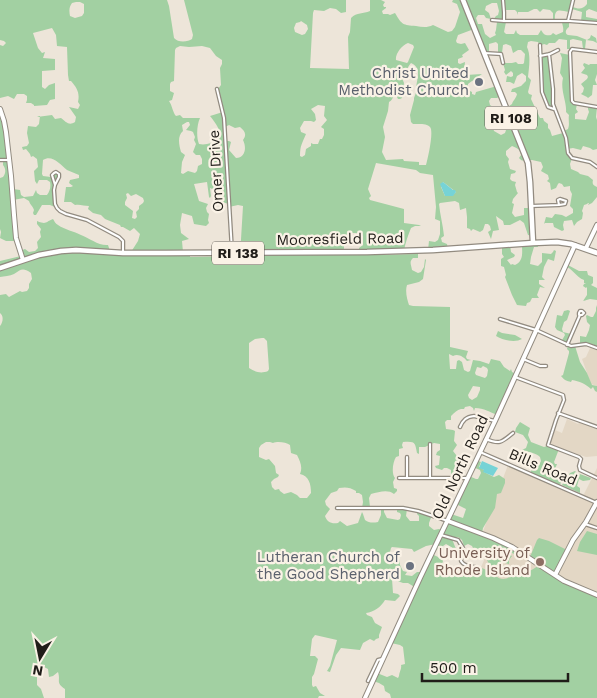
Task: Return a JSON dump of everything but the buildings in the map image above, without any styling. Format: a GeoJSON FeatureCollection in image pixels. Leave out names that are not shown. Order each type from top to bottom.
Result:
{"type":"FeatureCollection","features":[{"type":"Feature","properties":{"kind":"main road","name":"RI 108"},"geometry":{"type":"LineString","coordinates":[[463,0],[528,163],[533,243]]}},
{"type":"Feature","properties":{"kind":"main road","name":"RI 138"},"geometry":{"type":"LineString","coordinates":[[533,243],[557,242],[586,248],[597,253]]}},
{"type":"Feature","properties":{"kind":"main road","name":"Mooresfield Road"},"geometry":{"type":"LineString","coordinates":[[0,268],[39,255],[76,250],[123,253],[407,251],[533,243]]}},
{"type":"Feature","properties":{"kind":"street"},"geometry":{"type":"LineString","coordinates":[[503,0],[504,21]]}},
{"type":"Feature","properties":{"kind":"street"},"geometry":{"type":"LineString","coordinates":[[568,20],[573,0]]}},
{"type":"Feature","properties":{"kind":"street"},"geometry":{"type":"LineString","coordinates":[[492,20],[568,20],[597,23]]}},
{"type":"Feature","properties":{"kind":"street"},"geometry":{"type":"LineString","coordinates":[[540,45],[542,92],[548,107],[554,109]]}},
{"type":"Feature","properties":{"kind":"street"},"geometry":{"type":"LineString","coordinates":[[540,56],[558,50]]}},
{"type":"Feature","properties":{"kind":"street"},"geometry":{"type":"LineString","coordinates":[[597,52],[571,50],[570,52],[572,102],[597,107]]}},
{"type":"Feature","properties":{"kind":"street"},"geometry":{"type":"LineString","coordinates":[[484,53],[501,54],[503,63]]}},
{"type":"Feature","properties":{"kind":"street"},"geometry":{"type":"LineString","coordinates":[[549,54],[554,109],[566,138],[567,150],[570,156],[575,159],[590,162],[597,167]]}},
{"type":"Feature","properties":{"kind":"street","name":"Omer Drive"},"geometry":{"type":"LineString","coordinates":[[217,89],[224,118],[233,244],[232,253]]}},
{"type":"Feature","properties":{"kind":"street"},"geometry":{"type":"LineString","coordinates":[[0,109],[4,121],[9,160],[15,230],[23,260]]}},
{"type":"Feature","properties":{"kind":"street"},"geometry":{"type":"LineString","coordinates":[[0,160],[9,160]]}},
{"type":"Feature","properties":{"kind":"street"},"geometry":{"type":"LineString","coordinates":[[55,185],[55,204],[60,211],[87,220],[118,236],[123,241],[123,253]]}},
{"type":"Feature","properties":{"kind":"street"},"geometry":{"type":"LineString","coordinates":[[531,206],[559,205]]}},
{"type":"Feature","properties":{"kind":"street"},"geometry":{"type":"LineString","coordinates":[[586,248],[597,225]]}},
{"type":"Feature","properties":{"kind":"street","name":"Old North Road"},"geometry":{"type":"LineString","coordinates":[[365,698],[575,245]]}},
{"type":"Feature","properties":{"kind":"street"},"geometry":{"type":"LineString","coordinates":[[567,345],[580,315]]}},
{"type":"Feature","properties":{"kind":"street"},"geometry":{"type":"LineString","coordinates":[[500,319],[536,330],[567,345],[586,344],[597,348]]}},
{"type":"Feature","properties":{"kind":"street"},"geometry":{"type":"LineString","coordinates":[[523,359],[540,366],[546,366]]}},
{"type":"Feature","properties":{"kind":"street"},"geometry":{"type":"LineString","coordinates":[[515,377],[563,395],[564,400],[548,445],[580,458],[580,470],[597,478]]}},
{"type":"Feature","properties":{"kind":"street"},"geometry":{"type":"LineString","coordinates":[[558,413],[597,427]]}},
{"type":"Feature","properties":{"kind":"street"},"geometry":{"type":"LineString","coordinates":[[460,427],[464,419],[470,416],[495,421]]}},
{"type":"Feature","properties":{"kind":"street"},"geometry":{"type":"LineString","coordinates":[[486,439],[498,442],[513,433]]}},
{"type":"Feature","properties":{"kind":"street"},"geometry":{"type":"LineString","coordinates":[[430,444],[430,478]]}},
{"type":"Feature","properties":{"kind":"street","name":"Bills Road"},"geometry":{"type":"LineString","coordinates":[[480,452],[597,502]]}},
{"type":"Feature","properties":{"kind":"street"},"geometry":{"type":"LineString","coordinates":[[407,457],[407,478]]}},
{"type":"Feature","properties":{"kind":"street"},"geometry":{"type":"LineString","coordinates":[[399,478],[467,478]]}},
{"type":"Feature","properties":{"kind":"street"},"geometry":{"type":"LineString","coordinates":[[554,574],[597,502]]}},
{"type":"Feature","properties":{"kind":"street"},"geometry":{"type":"LineString","coordinates":[[337,508],[404,508],[418,511],[493,538],[512,547],[570,584],[596,593]]}},
{"type":"Feature","properties":{"kind":"street"},"geometry":{"type":"LineString","coordinates":[[585,524],[597,528]]}},
{"type":"Feature","properties":{"kind":"street"},"geometry":{"type":"LineString","coordinates":[[441,534],[458,540],[463,548],[461,561],[463,564],[474,567]]}},
{"type":"Feature","properties":{"kind":"street"},"geometry":{"type":"LineString","coordinates":[[368,681],[378,660],[383,659]]}},
{"type":"Feature","properties":{"kind":"shaded area"},"geometry":{"type":"Polygon","coordinates":[[[591,346],[597,348],[597,386],[591,384],[582,359],[586,357],[591,346]]]}},
{"type":"Feature","properties":{"kind":"shaded area"},"geometry":{"type":"Polygon","coordinates":[[[567,419],[597,429],[597,456],[586,457],[552,445],[550,442],[555,430],[562,433],[567,419]]]}},
{"type":"Feature","properties":{"kind":"shaded area","name":"University of Rhode Island"},"geometry":{"type":"Polygon","coordinates":[[[508,465],[583,496],[597,468],[597,645],[473,586],[493,539],[482,534],[508,465]]]}},
{"type":"Feature","properties":{"kind":"green space"},"geometry":{"type":"Polygon","coordinates":[[[0,0],[167,0],[174,38],[183,42],[192,39],[193,35],[184,0],[346,0],[346,12],[341,13],[336,9],[330,8],[324,11],[314,10],[310,68],[349,69],[348,37],[351,18],[370,11],[370,0],[385,2],[383,5],[386,8],[382,11],[383,14],[390,15],[395,13],[405,25],[429,27],[433,25],[448,32],[452,31],[455,27],[460,12],[457,4],[452,2],[453,0],[573,0],[572,7],[579,9],[587,4],[587,0],[597,0],[597,12],[589,9],[586,11],[586,17],[597,19],[597,23],[581,21],[582,12],[572,9],[569,12],[556,12],[555,21],[553,21],[553,13],[550,10],[543,9],[540,12],[534,9],[528,12],[518,12],[517,15],[515,10],[505,10],[504,21],[506,22],[504,32],[506,34],[514,34],[516,30],[520,35],[538,35],[541,30],[546,35],[553,33],[556,35],[563,32],[562,21],[569,21],[569,27],[566,30],[568,35],[587,40],[591,35],[596,38],[597,43],[586,40],[585,49],[583,49],[582,41],[573,39],[570,40],[570,49],[567,49],[567,40],[559,39],[555,43],[540,46],[538,42],[531,41],[528,42],[527,47],[529,58],[528,77],[531,80],[528,92],[532,95],[531,99],[540,118],[543,118],[548,124],[552,136],[563,133],[568,129],[569,125],[569,115],[566,112],[562,87],[563,78],[560,73],[562,58],[560,53],[570,55],[572,101],[577,104],[576,109],[578,112],[575,114],[575,119],[586,120],[589,112],[588,106],[597,107],[597,149],[593,150],[583,146],[581,150],[567,149],[572,158],[571,169],[588,176],[597,187],[597,197],[592,203],[584,205],[582,219],[574,226],[572,220],[564,221],[564,230],[562,231],[554,227],[553,223],[544,224],[546,217],[552,218],[555,214],[566,217],[573,213],[573,209],[570,206],[572,194],[570,186],[564,187],[559,183],[556,188],[551,190],[550,183],[547,181],[549,179],[548,175],[541,171],[543,167],[541,162],[521,160],[519,158],[521,155],[519,150],[512,146],[506,151],[506,155],[509,159],[510,169],[516,171],[511,174],[510,179],[516,182],[515,185],[518,193],[513,199],[512,213],[515,217],[524,215],[524,208],[531,208],[533,236],[528,235],[524,223],[520,220],[510,225],[504,225],[503,221],[496,216],[499,230],[493,231],[491,239],[488,232],[491,230],[488,224],[485,224],[480,232],[473,229],[471,231],[467,228],[466,208],[460,210],[459,203],[455,201],[440,203],[439,208],[444,236],[441,238],[442,242],[447,244],[448,249],[428,250],[429,241],[435,242],[440,234],[440,221],[435,219],[436,207],[433,175],[376,163],[368,189],[371,196],[370,200],[404,209],[404,223],[421,226],[411,228],[404,251],[374,253],[374,255],[418,254],[418,258],[413,258],[411,263],[412,270],[418,273],[421,272],[426,260],[423,279],[407,285],[407,298],[409,305],[413,306],[450,307],[450,347],[468,351],[466,357],[471,360],[467,361],[461,356],[449,354],[450,369],[456,369],[457,361],[459,360],[462,362],[464,370],[468,372],[473,360],[489,364],[491,359],[500,361],[504,367],[510,371],[511,369],[516,374],[497,415],[487,410],[475,408],[474,411],[470,406],[457,411],[451,416],[451,420],[445,422],[446,429],[455,431],[454,441],[457,445],[453,451],[460,460],[458,465],[461,468],[455,470],[454,478],[451,478],[451,470],[444,468],[442,470],[435,466],[439,465],[440,456],[436,455],[440,450],[440,444],[434,443],[425,447],[419,447],[419,454],[414,443],[403,442],[403,448],[399,449],[399,456],[396,457],[393,465],[394,488],[397,489],[394,494],[386,491],[371,494],[369,498],[370,507],[362,508],[362,495],[350,488],[339,488],[331,493],[325,501],[330,509],[325,516],[330,522],[338,523],[340,521],[347,526],[358,523],[362,512],[365,520],[378,522],[381,508],[384,508],[387,518],[400,519],[401,515],[397,512],[397,508],[407,509],[406,516],[410,521],[419,521],[418,510],[432,515],[429,526],[434,530],[439,529],[443,531],[451,514],[463,518],[466,509],[456,504],[469,476],[478,479],[481,473],[480,470],[473,467],[476,460],[481,462],[479,467],[484,472],[494,477],[499,475],[505,479],[501,493],[497,494],[495,508],[482,533],[517,549],[514,554],[510,552],[508,554],[512,556],[509,564],[501,563],[494,567],[496,576],[504,579],[514,574],[527,572],[536,567],[539,564],[530,557],[539,538],[567,550],[555,574],[597,594],[597,698],[391,698],[390,694],[385,691],[384,686],[373,681],[377,673],[387,677],[392,675],[398,678],[401,665],[405,664],[403,647],[391,643],[416,588],[408,583],[392,579],[393,593],[400,596],[395,601],[385,600],[377,609],[366,613],[372,617],[375,623],[382,627],[379,638],[374,641],[370,639],[363,643],[360,650],[341,648],[336,655],[330,672],[327,671],[337,640],[315,635],[312,639],[310,656],[315,656],[318,659],[312,677],[312,685],[313,687],[316,686],[320,693],[325,696],[319,696],[318,698],[65,698],[65,689],[59,683],[58,672],[49,677],[48,669],[40,665],[36,668],[37,685],[41,689],[44,698],[0,698],[0,326],[3,319],[0,313],[0,295],[6,294],[9,297],[20,291],[27,291],[32,279],[31,273],[24,270],[0,277],[0,261],[21,256],[20,251],[25,249],[29,252],[35,251],[38,248],[37,242],[41,237],[41,229],[37,221],[44,223],[53,219],[56,224],[64,228],[98,243],[108,245],[110,251],[131,252],[140,234],[134,228],[130,231],[105,219],[101,215],[93,213],[88,209],[89,206],[64,202],[66,187],[73,186],[69,183],[70,180],[79,178],[79,175],[67,170],[56,160],[46,158],[43,160],[42,174],[43,176],[51,177],[53,174],[57,174],[54,199],[57,205],[55,207],[42,205],[36,215],[34,215],[34,209],[29,201],[24,198],[13,200],[17,241],[6,241],[0,238],[0,178],[5,174],[5,168],[3,161],[0,160],[0,110],[4,121],[13,189],[20,190],[21,195],[24,197],[33,196],[36,190],[40,195],[47,195],[50,190],[50,182],[47,180],[39,180],[37,184],[34,171],[38,167],[37,159],[33,156],[31,157],[26,149],[23,150],[22,147],[27,146],[29,143],[28,126],[36,127],[39,124],[40,117],[52,115],[55,119],[61,118],[71,124],[75,122],[76,117],[69,107],[78,109],[80,105],[78,102],[78,91],[69,81],[67,47],[57,46],[56,35],[52,28],[33,33],[38,48],[42,53],[45,52],[43,58],[55,59],[55,70],[42,71],[42,87],[45,89],[55,83],[55,99],[50,100],[47,105],[34,106],[31,103],[26,103],[27,96],[24,94],[17,94],[14,99],[8,96],[0,98],[0,45],[3,46],[6,43],[0,40],[0,0]],[[80,2],[72,3],[70,6],[70,16],[75,18],[82,16],[84,13],[84,4],[80,2]],[[497,3],[486,6],[485,10],[489,13],[491,19],[486,18],[484,15],[478,15],[476,18],[478,24],[482,24],[485,34],[490,38],[496,35],[497,22],[493,20],[499,11],[497,3]],[[301,21],[296,23],[295,32],[302,35],[308,29],[307,25],[301,21]],[[474,29],[458,35],[456,41],[461,44],[465,43],[469,50],[462,55],[463,57],[458,59],[460,64],[465,62],[464,72],[466,75],[482,74],[468,84],[468,90],[475,95],[476,92],[497,86],[501,96],[491,98],[489,101],[493,107],[490,111],[496,123],[501,124],[493,128],[494,131],[501,135],[506,130],[527,122],[525,112],[522,111],[517,114],[517,118],[511,120],[506,108],[512,104],[517,96],[515,92],[511,92],[512,89],[521,86],[526,81],[526,76],[522,73],[517,76],[514,84],[506,82],[507,76],[513,76],[513,73],[511,71],[506,75],[503,63],[516,62],[523,64],[525,54],[521,50],[513,53],[511,46],[506,44],[503,45],[502,53],[498,53],[498,44],[496,42],[489,44],[489,52],[484,53],[474,29]],[[408,43],[401,48],[396,60],[407,63],[414,47],[408,43]],[[180,46],[175,50],[174,81],[170,84],[170,91],[174,93],[172,100],[169,101],[175,115],[180,115],[183,118],[200,118],[197,131],[199,144],[211,143],[219,138],[219,131],[210,116],[223,112],[218,89],[221,85],[220,68],[222,60],[210,48],[180,46]],[[411,63],[402,78],[404,83],[402,98],[398,99],[394,91],[392,92],[392,100],[389,102],[383,127],[385,137],[382,152],[386,160],[403,159],[404,161],[419,162],[419,165],[426,165],[431,129],[427,125],[413,124],[410,115],[417,90],[418,70],[411,63]],[[318,105],[311,109],[315,114],[316,120],[314,122],[304,121],[300,128],[301,132],[306,134],[300,149],[300,156],[302,157],[305,155],[306,149],[311,146],[311,143],[318,144],[324,135],[324,129],[321,127],[327,120],[324,116],[325,106],[318,105]],[[189,122],[182,125],[183,131],[179,138],[181,152],[185,155],[181,173],[183,174],[188,171],[195,173],[198,166],[202,164],[202,159],[200,155],[196,155],[193,152],[196,144],[195,137],[193,132],[186,130],[190,125],[189,122]],[[229,125],[225,127],[226,141],[231,142],[229,150],[236,158],[239,158],[245,149],[243,140],[245,133],[240,127],[235,128],[229,125]],[[207,182],[194,184],[199,201],[208,204],[206,208],[209,214],[209,223],[206,226],[194,224],[192,216],[182,213],[181,233],[189,239],[182,241],[183,252],[190,252],[190,257],[240,256],[243,206],[229,207],[229,204],[221,201],[217,191],[210,188],[210,198],[207,182]],[[443,182],[441,187],[445,196],[452,196],[456,192],[443,182]],[[128,193],[126,194],[125,205],[133,211],[132,218],[135,219],[139,206],[144,201],[143,198],[136,194],[131,196],[128,193]],[[351,233],[344,243],[344,252],[359,252],[359,248],[363,245],[363,236],[351,233]],[[264,338],[255,339],[249,343],[249,368],[265,372],[269,369],[267,341],[264,338]],[[483,366],[481,368],[477,367],[475,373],[485,378],[488,370],[483,366]],[[473,386],[468,395],[469,398],[472,400],[477,397],[480,387],[473,386]],[[266,442],[259,448],[259,457],[266,460],[269,459],[275,466],[276,473],[279,475],[271,482],[275,490],[279,489],[284,494],[291,492],[300,498],[307,498],[311,493],[309,481],[300,474],[300,462],[297,455],[291,453],[290,445],[282,442],[266,442]],[[458,537],[452,539],[456,549],[456,553],[453,552],[453,548],[446,544],[441,551],[435,548],[436,544],[426,546],[414,552],[412,549],[392,547],[389,556],[390,558],[399,559],[403,571],[407,572],[405,575],[412,576],[417,572],[423,572],[432,554],[442,559],[442,571],[450,569],[458,577],[463,577],[463,568],[477,571],[479,567],[487,570],[488,562],[484,554],[479,553],[477,558],[474,558],[472,546],[468,544],[464,546],[462,540],[458,537]]]}},
{"type":"Feature","properties":{"kind":"green space"},"geometry":{"type":"Polygon","coordinates":[[[549,54],[554,109],[548,107],[542,92],[540,56],[549,54]]]}},
{"type":"Feature","properties":{"kind":"green space"},"geometry":{"type":"Polygon","coordinates":[[[584,63],[589,65],[597,64],[595,80],[597,85],[593,85],[592,95],[588,98],[581,94],[584,88],[581,84],[588,77],[581,73],[585,68],[584,63]]]}},
{"type":"Feature","properties":{"kind":"green space"},"geometry":{"type":"Polygon","coordinates":[[[537,243],[538,247],[534,247],[530,264],[538,266],[542,262],[542,253],[551,254],[554,250],[556,251],[554,261],[548,259],[544,267],[542,277],[545,280],[539,280],[539,284],[545,288],[540,287],[537,295],[539,298],[532,298],[526,306],[517,305],[505,277],[504,267],[501,266],[501,259],[504,257],[502,245],[510,245],[511,252],[515,255],[507,260],[511,265],[515,265],[521,259],[522,244],[537,243]]]}},
{"type":"Feature","properties":{"kind":"green space"},"geometry":{"type":"Polygon","coordinates":[[[566,264],[579,271],[587,271],[588,275],[593,277],[591,285],[597,288],[597,300],[583,301],[587,295],[587,287],[583,286],[586,284],[584,280],[565,266],[566,264]]]}},
{"type":"Feature","properties":{"kind":"green space"},"geometry":{"type":"Polygon","coordinates":[[[597,305],[597,346],[580,344],[580,336],[586,337],[589,330],[590,325],[587,322],[586,316],[593,317],[597,305]]]}},
{"type":"Feature","properties":{"kind":"green space"},"geometry":{"type":"Polygon","coordinates":[[[564,311],[570,311],[562,329],[563,332],[571,334],[567,344],[561,342],[565,335],[564,333],[555,327],[557,315],[562,316],[564,311]]]}},
{"type":"Feature","properties":{"kind":"green space"},"geometry":{"type":"Polygon","coordinates":[[[498,331],[515,335],[522,339],[512,341],[502,339],[496,336],[498,331]]]}},
{"type":"Feature","properties":{"kind":"green space"},"geometry":{"type":"Polygon","coordinates":[[[568,346],[575,346],[580,362],[592,385],[597,386],[597,392],[593,387],[591,389],[580,382],[572,380],[571,382],[561,376],[563,375],[569,353],[568,346]]]}},
{"type":"Feature","properties":{"kind":"green space"},"geometry":{"type":"Polygon","coordinates":[[[520,422],[530,428],[528,435],[531,442],[544,447],[550,445],[559,449],[554,462],[557,464],[555,469],[557,473],[563,476],[560,485],[530,473],[534,466],[539,465],[541,461],[540,457],[536,454],[522,452],[528,442],[523,435],[515,432],[520,422]]]}},
{"type":"Feature","properties":{"kind":"green space"},"geometry":{"type":"Polygon","coordinates":[[[575,471],[591,478],[590,480],[583,481],[579,479],[577,486],[580,488],[580,493],[562,485],[570,473],[575,471]]]}},
{"type":"Feature","properties":{"kind":"green space"},"geometry":{"type":"Polygon","coordinates":[[[587,531],[597,534],[597,555],[577,551],[587,531]]]}},
{"type":"Feature","properties":{"kind":"water"},"geometry":{"type":"Polygon","coordinates":[[[443,182],[455,190],[456,192],[453,196],[445,196],[440,184],[443,182]]]}},
{"type":"Feature","properties":{"kind":"water"},"geometry":{"type":"Polygon","coordinates":[[[482,461],[498,468],[493,476],[479,468],[482,461]]]}},
{"type":"Feature","properties":{"kind":"place","name":"Christ United Methodist Church"},"geometry":{"type":"Point","coordinates":[479,82]}},
{"type":"Feature","properties":{"kind":"place","name":"University of Rhode Island"},"geometry":{"type":"Point","coordinates":[540,562]}},
{"type":"Feature","properties":{"kind":"place","name":"Lutheran Church of the Good Shepherd"},"geometry":{"type":"Point","coordinates":[410,566]}}]}
